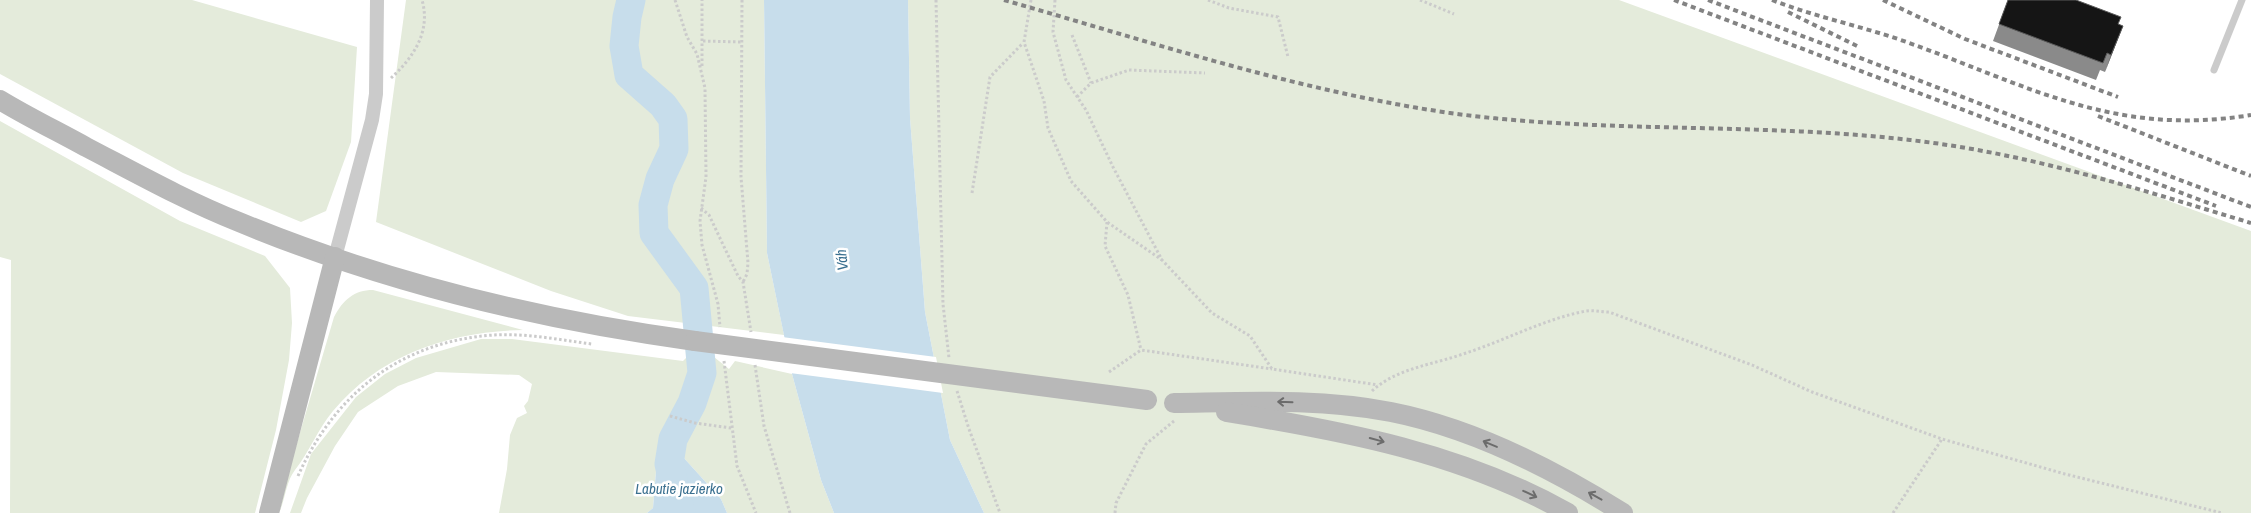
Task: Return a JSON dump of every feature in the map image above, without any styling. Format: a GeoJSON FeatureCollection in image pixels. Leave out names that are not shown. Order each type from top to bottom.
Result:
{"type":"FeatureCollection","features":[{"type":"Feature","properties":{"kind":"main road"},"geometry":{"type":"LineString","coordinates":[[0,100],[147,179],[238,222],[335,257],[433,288],[582,324],[646,335],[1148,400],[1174,412],[1330,429],[1432,455],[1516,488],[1568,513]]}},
{"type":"Feature","properties":{"kind":"main road"},"geometry":{"type":"LineString","coordinates":[[269,513],[335,257]]}},
{"type":"Feature","properties":{"kind":"main road"},"geometry":{"type":"LineString","coordinates":[[1174,412],[1282,402],[1390,412],[1429,422],[1467,435],[1566,480],[1623,513]]}},
{"type":"Feature","properties":{"kind":"street"},"geometry":{"type":"LineString","coordinates":[[335,257],[372,120],[376,94],[377,0]]}},
{"type":"Feature","properties":{"kind":"lane"},"geometry":{"type":"LineString","coordinates":[[2214,70],[2242,0]]}},
{"type":"Feature","properties":{"kind":"path"},"geometry":{"type":"LineString","coordinates":[[389,79],[403,67],[416,47],[426,25],[422,0]]}},
{"type":"Feature","properties":{"kind":"path"},"geometry":{"type":"LineString","coordinates":[[676,0],[687,37],[702,69],[706,88],[706,177],[701,208],[709,215],[738,276],[743,282],[752,340]]}},
{"type":"Feature","properties":{"kind":"path"},"geometry":{"type":"LineString","coordinates":[[702,0],[702,69]]}},
{"type":"Feature","properties":{"kind":"path"},"geometry":{"type":"LineString","coordinates":[[742,0],[741,177],[748,263],[747,274],[743,282]]}},
{"type":"Feature","properties":{"kind":"path"},"geometry":{"type":"LineString","coordinates":[[936,0],[943,304],[950,362]]}},
{"type":"Feature","properties":{"kind":"path"},"geometry":{"type":"LineString","coordinates":[[1031,0],[1024,42],[1044,101],[1048,128],[1071,181],[1107,222],[1162,260],[1212,313],[1250,336],[1272,369]]}},
{"type":"Feature","properties":{"kind":"path"},"geometry":{"type":"LineString","coordinates":[[1056,0],[1053,32],[1066,80],[1086,110],[1162,260]]}},
{"type":"Feature","properties":{"kind":"path"},"geometry":{"type":"LineString","coordinates":[[1208,0],[1229,8],[1278,16],[1288,57]]}},
{"type":"Feature","properties":{"kind":"path"},"geometry":{"type":"LineString","coordinates":[[1420,0],[1454,14]]}},
{"type":"Feature","properties":{"kind":"path"},"geometry":{"type":"LineString","coordinates":[[1072,35],[1091,83]]}},
{"type":"Feature","properties":{"kind":"path"},"geometry":{"type":"LineString","coordinates":[[703,41],[742,42]]}},
{"type":"Feature","properties":{"kind":"path"},"geometry":{"type":"LineString","coordinates":[[972,192],[990,77],[1024,42]]}},
{"type":"Feature","properties":{"kind":"path"},"geometry":{"type":"LineString","coordinates":[[1077,97],[1091,83],[1130,70],[1206,72]]}},
{"type":"Feature","properties":{"kind":"path"},"geometry":{"type":"LineString","coordinates":[[1107,222],[1106,246],[1128,295],[1141,350]]}},
{"type":"Feature","properties":{"kind":"path"},"geometry":{"type":"LineString","coordinates":[[1368,394],[1378,385],[1408,370],[1462,354],[1557,319],[1588,311],[1609,312],[1752,365],[1812,392],[1942,439],[2065,474],[2222,513]]}},
{"type":"Feature","properties":{"kind":"path"},"geometry":{"type":"LineString","coordinates":[[297,478],[317,438],[349,398],[385,369],[404,358],[445,343],[495,335],[531,336],[596,345]]}},
{"type":"Feature","properties":{"kind":"path"},"geometry":{"type":"LineString","coordinates":[[1108,372],[1141,350],[1378,385]]}},
{"type":"Feature","properties":{"kind":"path"},"geometry":{"type":"LineString","coordinates":[[754,359],[764,426],[790,513]]}},
{"type":"Feature","properties":{"kind":"path"},"geometry":{"type":"LineString","coordinates":[[955,381],[969,429],[1000,513]]}},
{"type":"Feature","properties":{"kind":"path"},"geometry":{"type":"LineString","coordinates":[[1115,513],[1116,503],[1146,444],[1174,412]]}},
{"type":"Feature","properties":{"kind":"path"},"geometry":{"type":"LineString","coordinates":[[670,416],[695,423],[731,428]]}},
{"type":"Feature","properties":{"kind":"path"},"geometry":{"type":"LineString","coordinates":[[1893,513],[1942,439]]}},
{"type":"Feature","properties":{"kind":"green space"},"geometry":{"type":"Polygon","coordinates":[[[0,0],[192,0],[357,47],[351,142],[326,211],[301,222],[183,173],[0,74],[0,0]]]}},
{"type":"Feature","properties":{"kind":"green space"},"geometry":{"type":"Polygon","coordinates":[[[406,0],[764,0],[767,253],[784,335],[628,316],[551,291],[376,222],[406,0]]]}},
{"type":"Feature","properties":{"kind":"green space"},"geometry":{"type":"Polygon","coordinates":[[[908,0],[1619,0],[2251,231],[2251,513],[984,513],[950,440],[925,312],[910,118],[908,0]]]}},
{"type":"Feature","properties":{"kind":"green space"},"geometry":{"type":"Polygon","coordinates":[[[0,121],[180,221],[265,256],[290,288],[292,323],[289,360],[276,430],[255,513],[10,513],[11,260],[0,257],[0,121]]]}},
{"type":"Feature","properties":{"kind":"green space"},"geometry":{"type":"Polygon","coordinates":[[[366,290],[373,290],[523,330],[496,331],[444,341],[395,361],[373,374],[352,391],[328,418],[292,475],[279,513],[294,453],[334,317],[350,297],[366,290]]]}},
{"type":"Feature","properties":{"kind":"green space"},"geometry":{"type":"Polygon","coordinates":[[[481,339],[512,339],[683,361],[687,357],[697,363],[714,357],[729,369],[735,361],[792,374],[821,480],[834,513],[727,513],[721,499],[683,457],[656,471],[653,508],[647,513],[499,513],[507,469],[510,435],[517,418],[527,413],[524,406],[528,401],[532,384],[519,375],[436,372],[398,386],[358,412],[335,446],[301,513],[290,513],[311,454],[356,397],[385,374],[416,358],[481,339]]]}},
{"type":"Feature","properties":{"kind":"water","name":"Váh"},"geometry":{"type":"Polygon","coordinates":[[[764,0],[908,0],[910,118],[925,312],[950,440],[984,513],[834,513],[821,480],[792,374],[767,253],[764,0]]]}},
{"type":"Feature","properties":{"kind":"water","name":"Labutie jazierko"},"geometry":{"type":"Polygon","coordinates":[[[683,457],[721,499],[727,513],[647,513],[653,508],[656,471],[683,457]]]}},
{"type":"Feature","properties":{"kind":"pier"},"geometry":{"type":"Polygon","coordinates":[[[782,337],[936,357],[943,393],[790,373],[782,337]]]}},
{"type":"Feature","properties":{"kind":"building"},"geometry":{"type":"Polygon","coordinates":[[[2008,0],[2076,0],[2121,17],[2118,24],[2123,26],[2111,55],[2107,53],[2103,63],[1999,24],[2008,0]]]}},
{"type":"Feature","properties":{"kind":"waterway"},"geometry":{"type":"LineString","coordinates":[[631,0],[624,46],[629,75],[663,105],[673,119],[674,149],[660,179],[653,205],[654,233],[694,288],[702,373],[692,403],[673,439],[669,464],[681,513]]}},
{"type":"Feature","properties":{"kind":"railway"},"geometry":{"type":"LineString","coordinates":[[1004,0],[1281,79],[1393,104],[1450,113],[1564,124],[1795,131],[1910,140],[1954,146],[2040,163],[2251,223]]}},
{"type":"Feature","properties":{"kind":"railway"},"geometry":{"type":"LineString","coordinates":[[1674,0],[2216,206]]}},
{"type":"Feature","properties":{"kind":"railway"},"geometry":{"type":"LineString","coordinates":[[1708,0],[2251,207]]}},
{"type":"Feature","properties":{"kind":"railway"},"geometry":{"type":"LineString","coordinates":[[1772,0],[1898,39],[2028,88],[2069,102],[2111,113],[2154,119],[2201,120],[2251,115]]}},
{"type":"Feature","properties":{"kind":"railway"},"geometry":{"type":"LineString","coordinates":[[1883,0],[1965,39],[2118,97]]}},
{"type":"Feature","properties":{"kind":"railway"},"geometry":{"type":"LineString","coordinates":[[1788,12],[1857,46]]}},
{"type":"Feature","properties":{"kind":"railway"},"geometry":{"type":"LineString","coordinates":[[2098,116],[2251,176]]}}]}
